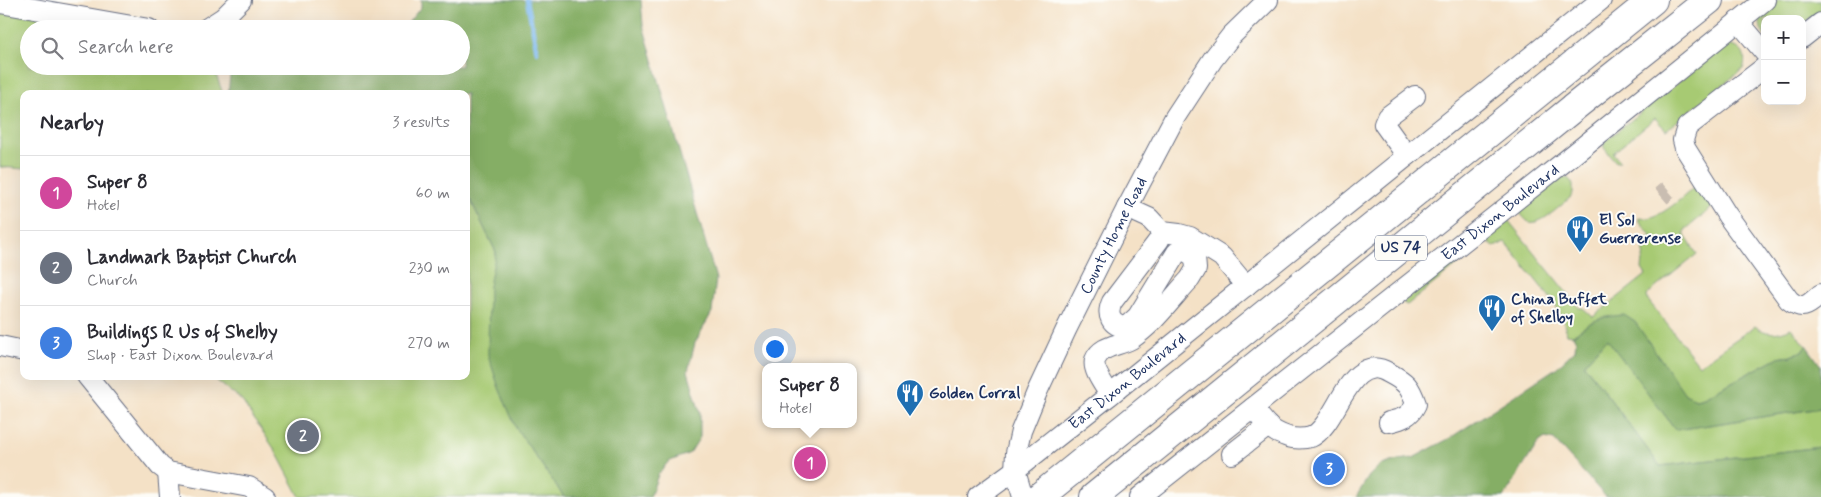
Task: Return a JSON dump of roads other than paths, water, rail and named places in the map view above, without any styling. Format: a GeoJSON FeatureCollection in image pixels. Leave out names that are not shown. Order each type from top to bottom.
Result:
{"type":"FeatureCollection","features":[{"type":"Feature","properties":{"kind":"highway","name":"US 74"},"geometry":{"type":"LineString","coordinates":[[1039,497],[1653,0]]}},
{"type":"Feature","properties":{"kind":"highway","name":"East Dixon Boulevard"},"geometry":{"type":"LineString","coordinates":[[1094,497],[1709,0]]}},
{"type":"Feature","properties":{"kind":"highway"},"geometry":{"type":"LineString","coordinates":[[1061,497],[1156,420],[1239,349],[1248,328]]}},
{"type":"Feature","properties":{"kind":"street"},"geometry":{"type":"LineString","coordinates":[[220,20],[241,0]]}},
{"type":"Feature","properties":{"kind":"street","name":"County Home Road"},"geometry":{"type":"LineString","coordinates":[[1023,497],[1015,470],[1016,453],[1021,431],[1037,392],[1127,208],[1175,117],[1206,67],[1231,36],[1268,0]]}},
{"type":"Feature","properties":{"kind":"street","name":"East Dixon Boulevard"},"geometry":{"type":"LineString","coordinates":[[978,497],[1110,395],[1601,0]]}},
{"type":"Feature","properties":{"kind":"street","name":"East Dixon Boulevard"},"geometry":{"type":"LineString","coordinates":[[1140,497],[1765,0]]}},
{"type":"Feature","properties":{"kind":"street"},"geometry":{"type":"LineString","coordinates":[[0,3],[97,20]]}},
{"type":"Feature","properties":{"kind":"street"},"geometry":{"type":"LineString","coordinates":[[1738,22],[1761,48]]}},
{"type":"Feature","properties":{"kind":"street"},"geometry":{"type":"LineString","coordinates":[[1806,35],[1821,23]]}},
{"type":"Feature","properties":{"kind":"street"},"geometry":{"type":"LineString","coordinates":[[1761,70],[1687,127],[1683,140],[1685,148],[1727,215],[1789,300],[1796,305],[1808,305],[1821,294]]}},
{"type":"Feature","properties":{"kind":"street"},"geometry":{"type":"LineString","coordinates":[[1407,156],[1384,124],[1387,117],[1415,96]]}},
{"type":"Feature","properties":{"kind":"street"},"geometry":{"type":"LineString","coordinates":[[1127,208],[1148,218],[1162,232],[1179,234],[1190,238],[1222,257],[1246,286]]}},
{"type":"Feature","properties":{"kind":"street"},"geometry":{"type":"LineString","coordinates":[[1110,395],[1095,369],[1095,361],[1098,355],[1108,348],[1131,339],[1190,278],[1196,269],[1195,257],[1184,250],[1177,252],[1138,316],[1126,327],[1111,320],[1109,312],[1112,302],[1159,240],[1162,232]]}},
{"type":"Feature","properties":{"kind":"street"},"geometry":{"type":"LineString","coordinates":[[0,346],[20,350]]}},
{"type":"Feature","properties":{"kind":"street"},"geometry":{"type":"LineString","coordinates":[[1253,408],[1268,426],[1278,434],[1294,439],[1310,437],[1320,430],[1352,382],[1362,372],[1373,368],[1385,370],[1403,381],[1410,389],[1416,404],[1412,413],[1389,422]]}},
{"type":"Feature","properties":{"kind":"street"},"geometry":{"type":"LineString","coordinates":[[90,380],[160,466],[168,472],[249,486],[265,497]]}},
{"type":"Feature","properties":{"kind":"street"},"geometry":{"type":"LineString","coordinates":[[1232,454],[1268,426]]}},
{"type":"Feature","properties":{"kind":"street"},"geometry":{"type":"LineString","coordinates":[[168,472],[170,497]]}},
{"type":"Feature","properties":{"kind":"waterway"},"geometry":{"type":"LineString","coordinates":[[527,0],[537,52]]}},
{"type":"Feature","properties":{"kind":"tunnel"},"geometry":{"type":"LineString","coordinates":[[1661,196],[1668,190]]}},
{"type":"Feature","properties":{"kind":"place","name":"El Sol Guerrerense"},"geometry":{"type":"Point","coordinates":[1580,253]}},
{"type":"Feature","properties":{"kind":"place","name":"China Buffet of Shelby"},"geometry":{"type":"Point","coordinates":[1492,332]}},
{"type":"Feature","properties":{"kind":"place","name":"Golden Corral"},"geometry":{"type":"Point","coordinates":[910,417]}},
{"type":"Feature","properties":{"kind":"place","name":"Landmark Baptist Church"},"geometry":{"type":"Point","coordinates":[303,436]}},
{"type":"Feature","properties":{"kind":"place","name":"Super 8"},"geometry":{"type":"Point","coordinates":[810,463]}},
{"type":"Feature","properties":{"kind":"place","name":"Buildings R Us of Shelby"},"geometry":{"type":"Point","coordinates":[1329,469]}}]}
